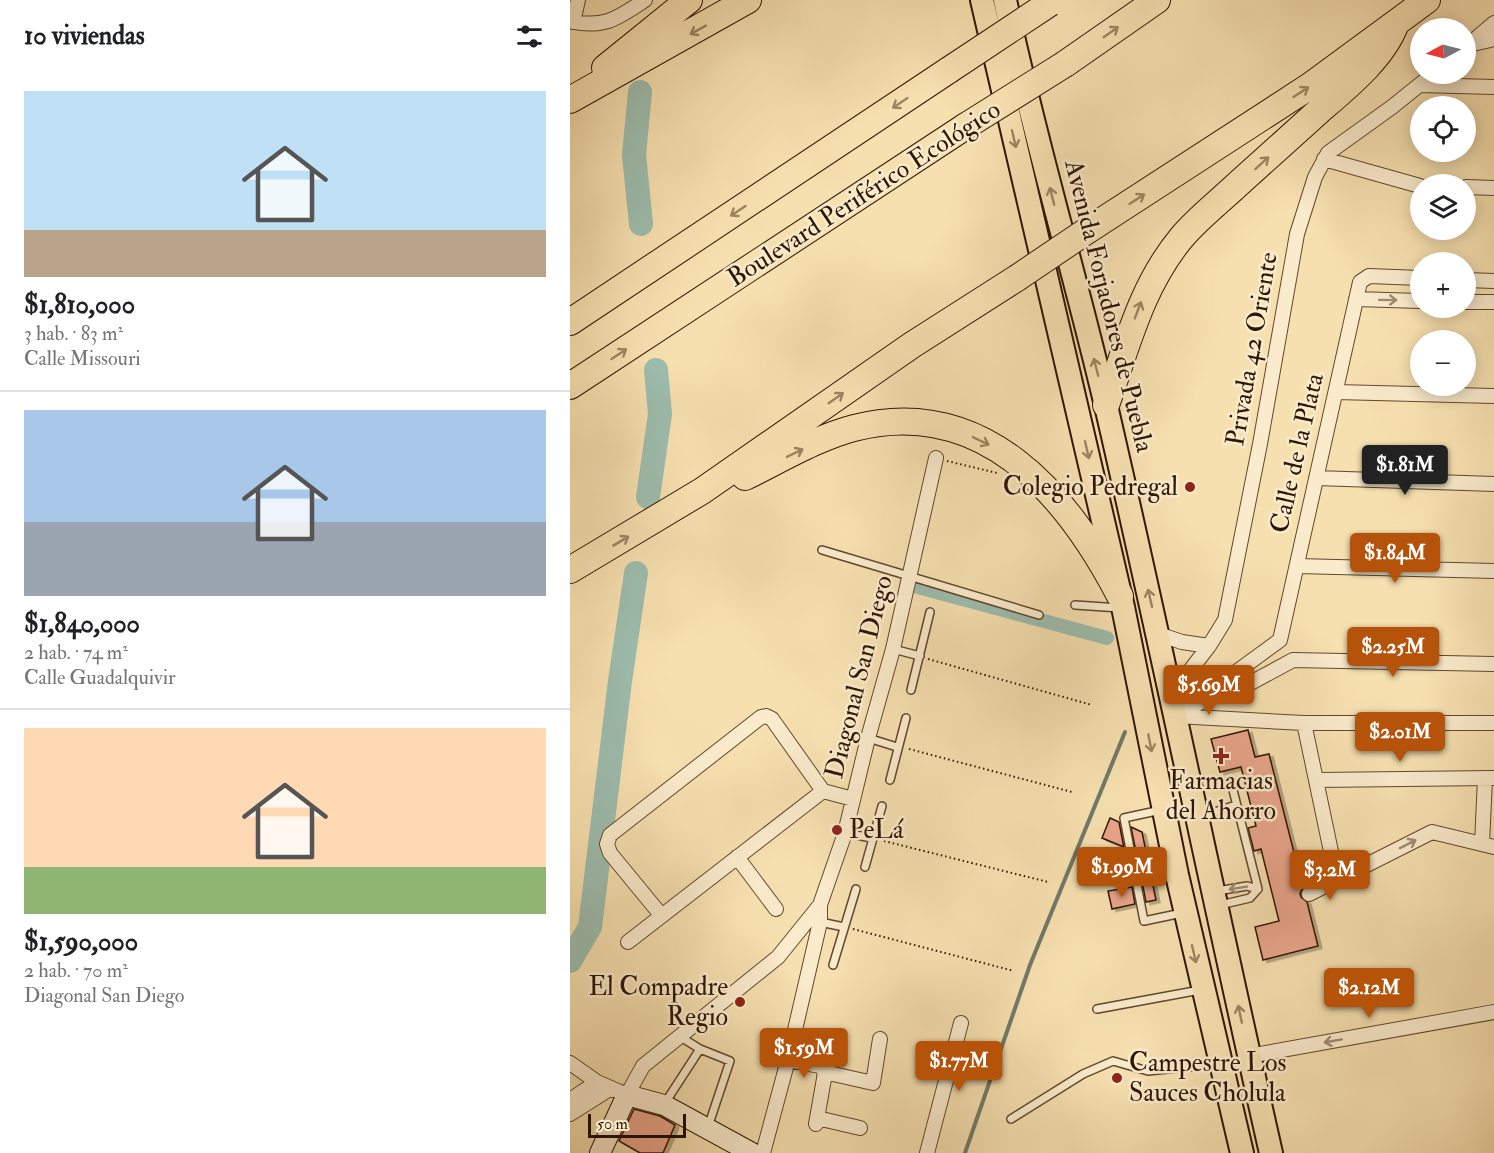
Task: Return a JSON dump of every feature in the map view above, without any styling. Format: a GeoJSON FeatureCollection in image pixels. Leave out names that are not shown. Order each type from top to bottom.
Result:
{"type":"FeatureCollection","features":[{"type":"Feature","properties":{"kind":"highway"},"geometry":{"type":"LineString","coordinates":[[570,99],[689,0]]}},
{"type":"Feature","properties":{"kind":"highway"},"geometry":{"type":"LineString","coordinates":[[570,99],[748,0]]}},
{"type":"Feature","properties":{"kind":"highway","name":"Boulevard Periférico Ecológico"},"geometry":{"type":"LineString","coordinates":[[570,386],[966,126],[1065,64],[1157,0]]}},
{"type":"Feature","properties":{"kind":"highway"},"geometry":{"type":"LineString","coordinates":[[570,570],[702,491],[912,345],[1310,86],[1427,0]]}},
{"type":"Feature","properties":{"kind":"highway"},"geometry":{"type":"LineString","coordinates":[[570,322],[1052,1]]}},
{"type":"Feature","properties":{"kind":"highway"},"geometry":{"type":"LineString","coordinates":[[1106,405],[1139,308],[1149,286],[1171,251],[1184,234],[1353,81],[1391,38],[1396,23]]}},
{"type":"Feature","properties":{"kind":"highway"},"geometry":{"type":"LineString","coordinates":[[702,491],[735,482],[815,443],[853,429],[903,423],[922,423],[943,427],[977,438],[997,449],[1044,484],[1095,551],[1122,602]]}},
{"type":"Feature","properties":{"kind":"main road","name":"Avenida Forjadores de Puebla"},"geometry":{"type":"LineString","coordinates":[[982,0],[1122,602],[1176,875],[1242,1153]]}},
{"type":"Feature","properties":{"kind":"main road","name":"Avenida Forjadores de Puebla"},"geometry":{"type":"LineString","coordinates":[[1005,0],[1028,101],[1106,405],[1271,1153]]}},
{"type":"Feature","properties":{"kind":"main road"},"geometry":{"type":"LineString","coordinates":[[1176,875],[1201,899],[1216,899]]}},
{"type":"Feature","properties":{"kind":"main road"},"geometry":{"type":"LineString","coordinates":[[605,1147],[619,1091],[664,1106],[752,1153]]}},
{"type":"Feature","properties":{"kind":"street"},"geometry":{"type":"LineString","coordinates":[[578,0],[572,21],[590,24],[609,21],[645,0]]}},
{"type":"Feature","properties":{"kind":"street"},"geometry":{"type":"LineString","coordinates":[[1476,38],[1494,23]]}},
{"type":"Feature","properties":{"kind":"street"},"geometry":{"type":"LineString","coordinates":[[1476,44],[1494,39]]}},
{"type":"Feature","properties":{"kind":"street"},"geometry":{"type":"LineString","coordinates":[[1410,184],[1324,159],[1328,153],[1419,85],[1494,87]]}},
{"type":"Feature","properties":{"kind":"street","name":"Privada 42 Oriente"},"geometry":{"type":"LineString","coordinates":[[1173,705],[1225,620],[1260,444],[1297,234],[1315,177],[1324,159]]}},
{"type":"Feature","properties":{"kind":"street"},"geometry":{"type":"LineString","coordinates":[[1476,187],[1494,188]]}},
{"type":"Feature","properties":{"kind":"street","name":"Calle de la Plata"},"geometry":{"type":"LineString","coordinates":[[1280,640],[1360,282],[1369,276],[1410,278]]}},
{"type":"Feature","properties":{"kind":"street"},"geometry":{"type":"LineString","coordinates":[[1476,280],[1494,281]]}},
{"type":"Feature","properties":{"kind":"street"},"geometry":{"type":"LineString","coordinates":[[1356,299],[1410,300]]}},
{"type":"Feature","properties":{"kind":"street"},"geometry":{"type":"LineString","coordinates":[[1476,302],[1494,302]]}},
{"type":"Feature","properties":{"kind":"street"},"geometry":{"type":"LineString","coordinates":[[1335,392],[1494,396]]}},
{"type":"Feature","properties":{"kind":"street","name":"Diagonal San Diego"},"geometry":{"type":"LineString","coordinates":[[763,1153],[788,1060],[820,922],[820,905],[845,833],[893,649],[936,458]]}},
{"type":"Feature","properties":{"kind":"street"},"geometry":{"type":"LineString","coordinates":[[1316,478],[1494,484]]}},
{"type":"Feature","properties":{"kind":"street"},"geometry":{"type":"LineString","coordinates":[[1297,566],[1494,571]]}},
{"type":"Feature","properties":{"kind":"street"},"geometry":{"type":"LineString","coordinates":[[1158,634],[1182,642],[1209,646]]}},
{"type":"Feature","properties":{"kind":"street"},"geometry":{"type":"LineString","coordinates":[[1227,688],[1235,673],[1280,640],[1293,660]]}},
{"type":"Feature","properties":{"kind":"street"},"geometry":{"type":"LineString","coordinates":[[1173,705],[1227,688],[1245,686],[1293,660],[1494,664]]}},
{"type":"Feature","properties":{"kind":"street"},"geometry":{"type":"LineString","coordinates":[[1173,705],[1304,723],[1494,723]]}},
{"type":"Feature","properties":{"kind":"street"},"geometry":{"type":"LineString","coordinates":[[661,915],[610,853],[607,844],[610,836],[761,717],[772,718],[823,791],[853,799]]}},
{"type":"Feature","properties":{"kind":"street"},"geometry":{"type":"LineString","coordinates":[[1304,723],[1337,880]]}},
{"type":"Feature","properties":{"kind":"street"},"geometry":{"type":"LineString","coordinates":[[1309,894],[1432,832],[1488,846],[1490,778],[1316,780]]}},
{"type":"Feature","properties":{"kind":"street"},"geometry":{"type":"LineString","coordinates":[[628,942],[823,791]]}},
{"type":"Feature","properties":{"kind":"street"},"geometry":{"type":"LineString","coordinates":[[737,857],[776,909]]}},
{"type":"Feature","properties":{"kind":"street","name":"Diagonal San Diego"},"geometry":{"type":"LineString","coordinates":[[619,1091],[643,1066],[778,957],[820,905]]}},
{"type":"Feature","properties":{"kind":"street"},"geometry":{"type":"LineString","coordinates":[[1249,1056],[1494,1012]]}},
{"type":"Feature","properties":{"kind":"street"},"geometry":{"type":"LineString","coordinates":[[927,1153],[961,1023]]}},
{"type":"Feature","properties":{"kind":"street"},"geometry":{"type":"LineString","coordinates":[[788,1060],[826,1065],[873,1083],[880,1039]]}},
{"type":"Feature","properties":{"kind":"street"},"geometry":{"type":"LineString","coordinates":[[570,1063],[597,1082],[619,1091]]}},
{"type":"Feature","properties":{"kind":"street"},"geometry":{"type":"LineString","coordinates":[[826,1065],[816,1121],[860,1128]]}},
{"type":"Feature","properties":{"kind":"street"},"geometry":{"type":"LineString","coordinates":[[570,1100],[597,1082]]}},
{"type":"Feature","properties":{"kind":"street"},"geometry":{"type":"LineString","coordinates":[[570,1114],[619,1091]]}},
{"type":"Feature","properties":{"kind":"lane"},"geometry":{"type":"LineString","coordinates":[[822,550],[1039,615]]}},
{"type":"Feature","properties":{"kind":"lane"},"geometry":{"type":"LineString","coordinates":[[1076,605],[1116,609],[1122,602]]}},
{"type":"Feature","properties":{"kind":"lane"},"geometry":{"type":"LineString","coordinates":[[911,690],[930,612]]}},
{"type":"Feature","properties":{"kind":"lane"},"geometry":{"type":"LineString","coordinates":[[893,649],[920,656]]}},
{"type":"Feature","properties":{"kind":"lane"},"geometry":{"type":"LineString","coordinates":[[890,780],[906,718]]}},
{"type":"Feature","properties":{"kind":"lane"},"geometry":{"type":"LineString","coordinates":[[868,738],[897,747]]}},
{"type":"Feature","properties":{"kind":"lane"},"geometry":{"type":"LineString","coordinates":[[1232,786],[1258,889]]}},
{"type":"Feature","properties":{"kind":"lane"},"geometry":{"type":"LineString","coordinates":[[1197,818],[1236,805]]}},
{"type":"Feature","properties":{"kind":"lane"},"geometry":{"type":"LineString","coordinates":[[866,867],[882,806]]}},
{"type":"Feature","properties":{"kind":"lane"},"geometry":{"type":"LineString","coordinates":[[1164,810],[1124,818],[1144,921],[1185,912]]}},
{"type":"Feature","properties":{"kind":"lane"},"geometry":{"type":"LineString","coordinates":[[845,833],[872,838]]}},
{"type":"Feature","properties":{"kind":"lane"},"geometry":{"type":"LineString","coordinates":[[1216,899],[1247,885],[1258,889]]}},
{"type":"Feature","properties":{"kind":"lane"},"geometry":{"type":"LineString","coordinates":[[833,965],[856,889]]}},
{"type":"Feature","properties":{"kind":"lane"},"geometry":{"type":"LineString","coordinates":[[1216,899],[1250,897],[1258,889]]}},
{"type":"Feature","properties":{"kind":"lane"},"geometry":{"type":"LineString","coordinates":[[820,922],[844,927]]}},
{"type":"Feature","properties":{"kind":"lane"},"geometry":{"type":"LineString","coordinates":[[1097,1009],[1202,989]]}},
{"type":"Feature","properties":{"kind":"lane"},"geometry":{"type":"LineString","coordinates":[[679,1036],[700,1049],[730,1061],[708,1128]]}},
{"type":"Feature","properties":{"kind":"lane"},"geometry":{"type":"LineString","coordinates":[[664,1106],[700,1049]]}},
{"type":"Feature","properties":{"kind":"lane"},"geometry":{"type":"LineString","coordinates":[[1011,1119],[1083,1074],[1113,1061],[1149,1071],[1220,1064]]}},
{"type":"Feature","properties":{"kind":"path"},"geometry":{"type":"LineString","coordinates":[[936,458],[1001,474]]}},
{"type":"Feature","properties":{"kind":"path"},"geometry":{"type":"LineString","coordinates":[[920,656],[1092,705]]}},
{"type":"Feature","properties":{"kind":"path"},"geometry":{"type":"LineString","coordinates":[[897,747],[1072,792]]}},
{"type":"Feature","properties":{"kind":"path"},"geometry":{"type":"LineString","coordinates":[[872,838],[1048,882]]}},
{"type":"Feature","properties":{"kind":"path"},"geometry":{"type":"LineString","coordinates":[[844,927],[1014,971]]}},
{"type":"Feature","properties":{"kind":"building"},"geometry":{"type":"Polygon","coordinates":[[[1248,730],[1255,757],[1269,754],[1303,888],[1300,893],[1301,897],[1307,902],[1318,946],[1263,960],[1255,927],[1279,921],[1261,849],[1254,851],[1248,828],[1256,826],[1241,767],[1220,772],[1211,739],[1248,730]]]}},
{"type":"Feature","properties":{"kind":"building"},"geometry":{"type":"Polygon","coordinates":[[[1110,818],[1119,822],[1124,847],[1102,838],[1110,818]]]}},
{"type":"Feature","properties":{"kind":"building"},"geometry":{"type":"Polygon","coordinates":[[[1131,827],[1142,832],[1156,900],[1146,902],[1131,827]]]}},
{"type":"Feature","properties":{"kind":"building"},"geometry":{"type":"Polygon","coordinates":[[[1132,887],[1135,904],[1112,909],[1108,891],[1132,887]]]}},
{"type":"Feature","properties":{"kind":"building"},"geometry":{"type":"Polygon","coordinates":[[[634,1109],[660,1116],[675,1125],[663,1153],[640,1153],[619,1141],[634,1109]]]}},
{"type":"Feature","properties":{"kind":"waterway"},"geometry":{"type":"LineString","coordinates":[[640,92],[634,155],[641,224]]}},
{"type":"Feature","properties":{"kind":"waterway"},"geometry":{"type":"LineString","coordinates":[[648,497],[660,414],[656,370]]}},
{"type":"Feature","properties":{"kind":"waterway"},"geometry":{"type":"LineString","coordinates":[[570,961],[590,927],[620,681],[636,573]]}},
{"type":"Feature","properties":{"kind":"waterway"},"geometry":{"type":"LineString","coordinates":[[914,586],[1107,638]]}},
{"type":"Feature","properties":{"kind":"waterway"},"geometry":{"type":"LineString","coordinates":[[965,1153],[1030,965],[1125,732]]}},
{"type":"Feature","properties":{"kind":"place","name":"Colegio Pedregal"},"geometry":{"type":"Point","coordinates":[1190,487]}},
{"type":"Feature","properties":{"kind":"place","name":"Farmacias del Ahorro"},"geometry":{"type":"Point","coordinates":[1221,756]}},
{"type":"Feature","properties":{"kind":"place","name":"PeLá"},"geometry":{"type":"Point","coordinates":[837,830]}},
{"type":"Feature","properties":{"kind":"place","name":"El Compadre Regio"},"geometry":{"type":"Point","coordinates":[740,1002]}},
{"type":"Feature","properties":{"kind":"place","name":"Campestre Los Sauces Cholula"},"geometry":{"type":"Point","coordinates":[1117,1078]}}]}
